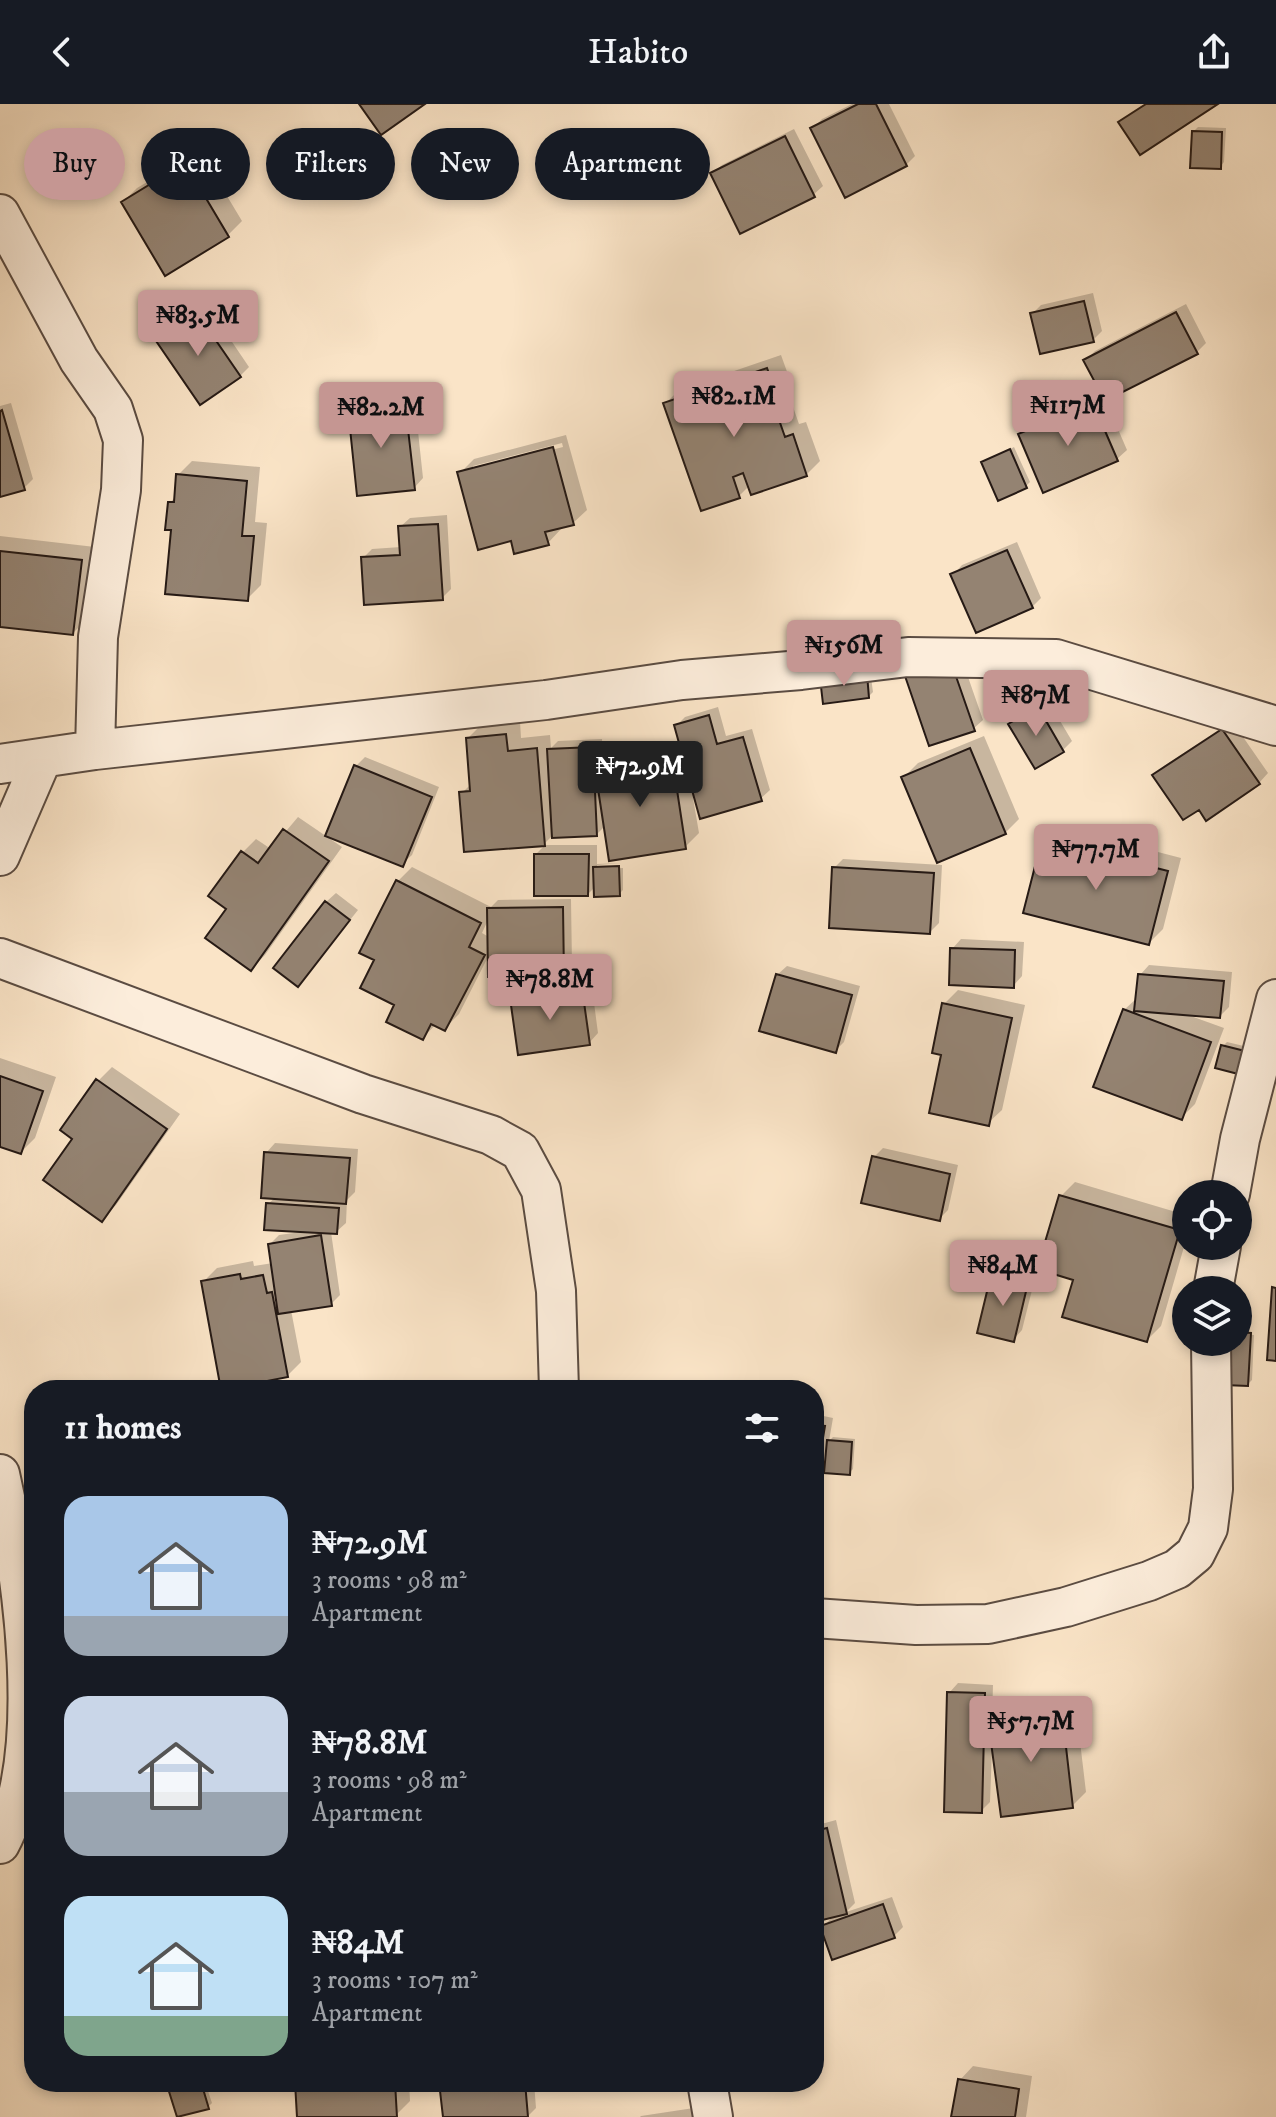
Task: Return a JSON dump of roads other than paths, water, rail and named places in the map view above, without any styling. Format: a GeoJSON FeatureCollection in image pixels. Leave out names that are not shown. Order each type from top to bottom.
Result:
{"type":"FeatureCollection","features":[{"type":"Feature","properties":{"kind":"street"},"geometry":{"type":"LineString","coordinates":[[0,214],[79,360],[113,409],[123,440],[121,490],[98,637],[95,750]]}},
{"type":"Feature","properties":{"kind":"street"},"geometry":{"type":"LineString","coordinates":[[0,764],[95,750],[546,700],[682,680],[908,657],[1056,659],[1276,726]]}},
{"type":"Feature","properties":{"kind":"street"},"geometry":{"type":"LineString","coordinates":[[0,856],[42,759]]}},
{"type":"Feature","properties":{"kind":"street"},"geometry":{"type":"LineString","coordinates":[[0,958],[363,1094],[491,1135],[520,1151],[541,1190],[556,1291],[559,1380]]}},
{"type":"Feature","properties":{"kind":"street"},"geometry":{"type":"LineString","coordinates":[[1233,1180],[1276,999]]}},
{"type":"Feature","properties":{"kind":"street"},"geometry":{"type":"LineString","coordinates":[[824,1619],[916,1625],[988,1624],[1066,1607],[1177,1569],[1195,1554],[1208,1528],[1213,1489],[1210,1356]]}},
{"type":"Feature","properties":{"kind":"street"},"geometry":{"type":"LineString","coordinates":[[0,1474],[10,1520],[24,1629]]}},
{"type":"Feature","properties":{"kind":"street"},"geometry":{"type":"LineString","coordinates":[[0,1844],[19,1785],[24,1750]]}},
{"type":"Feature","properties":{"kind":"street"},"geometry":{"type":"LineString","coordinates":[[709,2092],[713,2117]]}}]}
